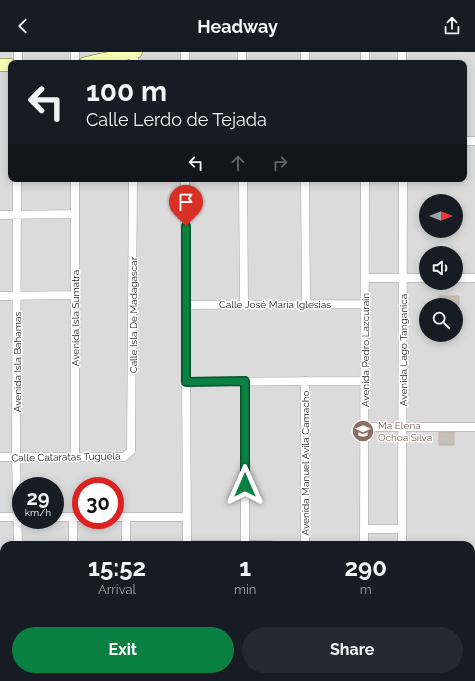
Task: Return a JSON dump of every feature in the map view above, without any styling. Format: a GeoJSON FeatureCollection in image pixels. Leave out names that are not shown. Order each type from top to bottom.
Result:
{"type":"FeatureCollection","features":[{"type":"Feature","properties":{"kind":"main road"},"geometry":{"type":"LineString","coordinates":[[104,60],[148,52]]}},
{"type":"Feature","properties":{"kind":"street","name":"Avenida Isla Bahamas"},"geometry":{"type":"LineString","coordinates":[[17,182],[16,457],[17,477]]}},
{"type":"Feature","properties":{"kind":"street","name":"Avenida Isla Sumatra"},"geometry":{"type":"LineString","coordinates":[[75,182],[75,457]]}},
{"type":"Feature","properties":{"kind":"street","name":"Calle Isla De Madagascar"},"geometry":{"type":"LineString","coordinates":[[131,451],[133,182]]}},
{"type":"Feature","properties":{"kind":"street"},"geometry":{"type":"LineString","coordinates":[[185,182],[186,517],[188,541]]}},
{"type":"Feature","properties":{"kind":"street"},"geometry":{"type":"LineString","coordinates":[[243,182],[244,304]]}},
{"type":"Feature","properties":{"kind":"street"},"geometry":{"type":"LineString","coordinates":[[305,182],[306,304]]}},
{"type":"Feature","properties":{"kind":"street","name":"Avenida Pedro Lazcurain"},"geometry":{"type":"LineString","coordinates":[[364,541],[365,182]]}},
{"type":"Feature","properties":{"kind":"street","name":"Avenida Lago Tanganica"},"geometry":{"type":"LineString","coordinates":[[402,541],[403,182]]}},
{"type":"Feature","properties":{"kind":"street"},"geometry":{"type":"LineString","coordinates":[[0,215],[75,214]]}},
{"type":"Feature","properties":{"kind":"street"},"geometry":{"type":"LineString","coordinates":[[365,278],[419,278]]}},
{"type":"Feature","properties":{"kind":"street"},"geometry":{"type":"LineString","coordinates":[[463,278],[475,278]]}},
{"type":"Feature","properties":{"kind":"street"},"geometry":{"type":"LineString","coordinates":[[0,296],[75,295]]}},
{"type":"Feature","properties":{"kind":"street","name":"Calle José María Iglesias"},"geometry":{"type":"LineString","coordinates":[[186,304],[365,304]]}},
{"type":"Feature","properties":{"kind":"street"},"geometry":{"type":"LineString","coordinates":[[245,381],[245,541]]}},
{"type":"Feature","properties":{"kind":"street","name":"Avenida Manuel Avila Camacho"},"geometry":{"type":"LineString","coordinates":[[305,381],[305,541]]}},
{"type":"Feature","properties":{"kind":"street"},"geometry":{"type":"LineString","coordinates":[[186,382],[364,381]]}},
{"type":"Feature","properties":{"kind":"street"},"geometry":{"type":"LineString","coordinates":[[365,427],[475,427]]}},
{"type":"Feature","properties":{"kind":"street","name":"Calle Cataratas Tuguela"},"geometry":{"type":"LineString","coordinates":[[0,457],[124,457],[131,451]]}},
{"type":"Feature","properties":{"kind":"street"},"geometry":{"type":"LineString","coordinates":[[0,517],[12,517]]}},
{"type":"Feature","properties":{"kind":"street"},"geometry":{"type":"LineString","coordinates":[[126,541],[126,517],[186,517]]}},
{"type":"Feature","properties":{"kind":"street","name":"Avenida Isla Bahamas"},"geometry":{"type":"LineString","coordinates":[[18,541],[19,529]]}},
{"type":"Feature","properties":{"kind":"street"},"geometry":{"type":"LineString","coordinates":[[74,541],[75,529]]}},
{"type":"Feature","properties":{"kind":"street"},"geometry":{"type":"LineString","coordinates":[[364,529],[402,529]]}},
{"type":"Feature","properties":{"kind":"shaded area"},"geometry":{"type":"Polygon","coordinates":[[[0,52],[475,52],[475,541],[0,541],[0,52]]]}},
{"type":"Feature","properties":{"kind":"building"},"geometry":{"type":"Polygon","coordinates":[[[439,296],[459,296],[459,298],[439,298],[439,296]]]}},
{"type":"Feature","properties":{"kind":"building"},"geometry":{"type":"Polygon","coordinates":[[[439,432],[454,432],[454,445],[439,445],[439,432]]]}},
{"type":"Feature","properties":{"kind":"place","name":"Ma Elena Ochoa Silva"},"geometry":{"type":"Point","coordinates":[363,431]}},
{"type":"Feature","properties":{"kind":"route"},"geometry":{"type":"LineString","coordinates":[[186,226],[186,382],[245,381],[245,485]]}}]}
